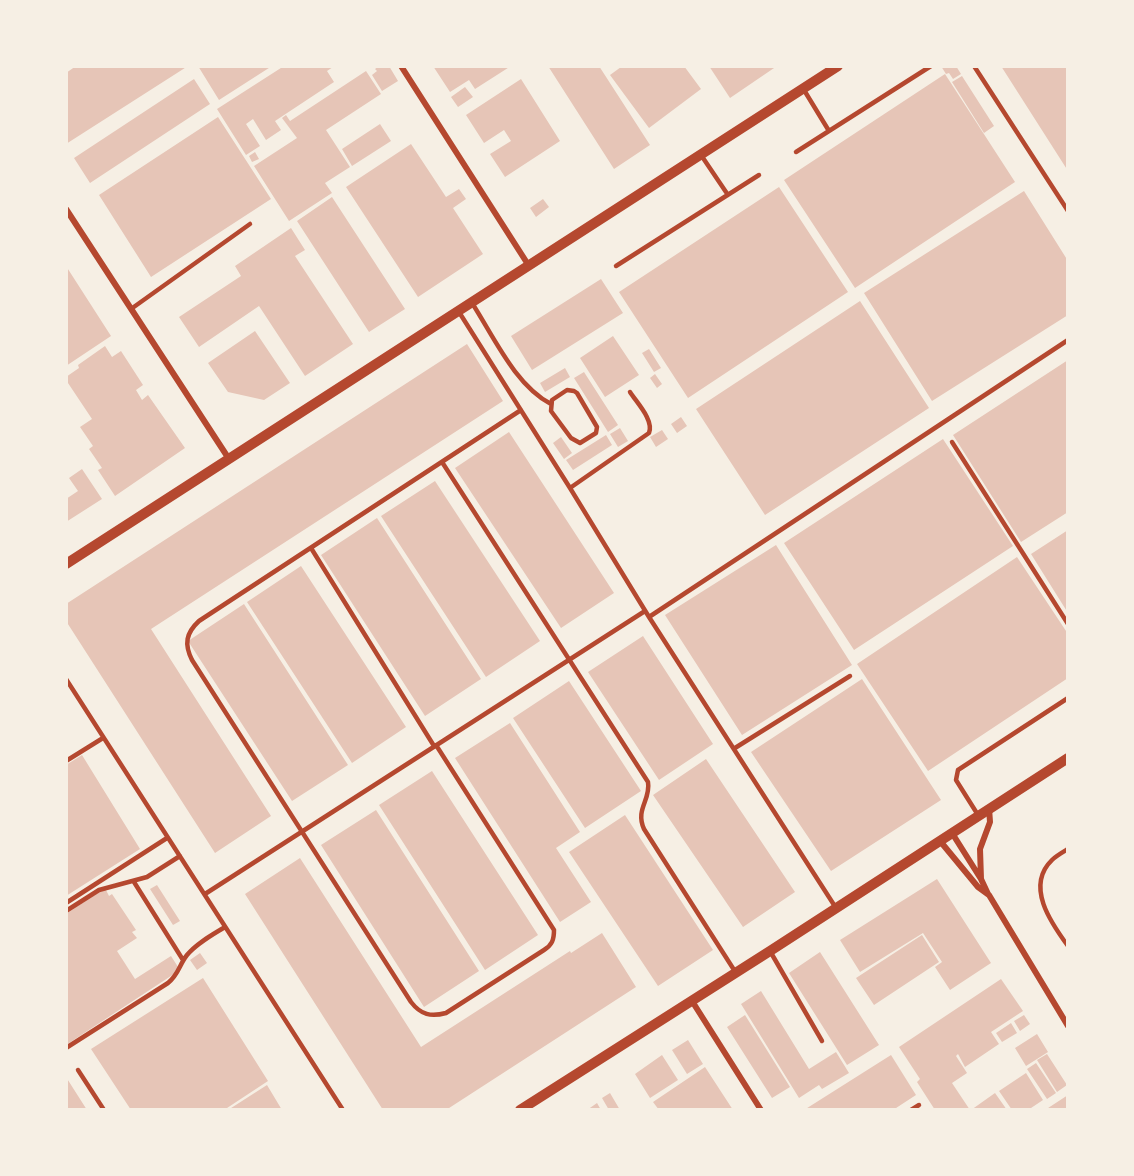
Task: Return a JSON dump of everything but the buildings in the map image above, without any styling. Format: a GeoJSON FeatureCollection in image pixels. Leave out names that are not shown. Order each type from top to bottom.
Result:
{"type":"FeatureCollection","features":[{"type":"Feature","properties":{"kind":"street"},"geometry":{"type":"LineString","coordinates":[[401,66],[529,266]]}},
{"type":"Feature","properties":{"kind":"street"},"geometry":{"type":"LineString","coordinates":[[66,564],[529,266],[830,68]]}},
{"type":"Feature","properties":{"kind":"street"},"geometry":{"type":"LineString","coordinates":[[66,209],[229,459]]}},
{"type":"Feature","properties":{"kind":"street"},"geometry":{"type":"LineString","coordinates":[[520,1110],[1068,758]]}},
{"type":"Feature","properties":{"kind":"street"},"geometry":{"type":"LineString","coordinates":[[981,879],[979,855],[982,839],[990,822],[989,808]]}},
{"type":"Feature","properties":{"kind":"street"},"geometry":{"type":"LineString","coordinates":[[952,833],[1068,1026]]}},
{"type":"Feature","properties":{"kind":"street"},"geometry":{"type":"LineString","coordinates":[[940,841],[978,887],[989,895]]}},
{"type":"Feature","properties":{"kind":"street"},"geometry":{"type":"LineString","coordinates":[[692,1001],[761,1110]]}},
{"type":"Feature","properties":{"kind":"lane"},"geometry":{"type":"LineString","coordinates":[[796,152],[931,66]]}},
{"type":"Feature","properties":{"kind":"lane"},"geometry":{"type":"LineString","coordinates":[[974,66],[1068,212]]}},
{"type":"Feature","properties":{"kind":"lane"},"geometry":{"type":"LineString","coordinates":[[802,88],[829,131]]}},
{"type":"Feature","properties":{"kind":"lane"},"geometry":{"type":"LineString","coordinates":[[700,154],[728,195]]}},
{"type":"Feature","properties":{"kind":"lane"},"geometry":{"type":"LineString","coordinates":[[616,266],[759,175]]}},
{"type":"Feature","properties":{"kind":"lane"},"geometry":{"type":"LineString","coordinates":[[131,309],[250,224]]}},
{"type":"Feature","properties":{"kind":"lane"},"geometry":{"type":"LineString","coordinates":[[471,302],[521,380],[534,394],[551,404]]}},
{"type":"Feature","properties":{"kind":"lane"},"geometry":{"type":"LineString","coordinates":[[458,311],[649,617],[836,908]]}},
{"type":"Feature","properties":{"kind":"lane"},"geometry":{"type":"LineString","coordinates":[[649,617],[1068,340]]}},
{"type":"Feature","properties":{"kind":"lane"},"geometry":{"type":"LineString","coordinates":[[567,390],[574,391],[596,424],[596,433],[580,442],[573,441],[551,411],[551,404],[555,397],[567,390]]}},
{"type":"Feature","properties":{"kind":"lane"},"geometry":{"type":"LineString","coordinates":[[570,488],[649,433],[651,428],[649,422],[630,392]]}},
{"type":"Feature","properties":{"kind":"lane"},"geometry":{"type":"LineString","coordinates":[[310,548],[554,930],[554,938],[550,946],[446,1012],[436,1016],[426,1015],[417,1010],[411,1002],[192,660],[187,650],[186,639],[191,628],[199,621],[310,548],[521,410]]}},
{"type":"Feature","properties":{"kind":"lane"},"geometry":{"type":"LineString","coordinates":[[952,442],[1068,624]]}},
{"type":"Feature","properties":{"kind":"lane"},"geometry":{"type":"LineString","coordinates":[[442,462],[648,782],[649,787],[640,817],[644,829],[736,973]]}},
{"type":"Feature","properties":{"kind":"lane"},"geometry":{"type":"LineString","coordinates":[[205,894],[645,610]]}},
{"type":"Feature","properties":{"kind":"lane"},"geometry":{"type":"LineString","coordinates":[[735,748],[850,676]]}},
{"type":"Feature","properties":{"kind":"lane"},"geometry":{"type":"LineString","coordinates":[[66,679],[343,1110]]}},
{"type":"Feature","properties":{"kind":"lane"},"geometry":{"type":"LineString","coordinates":[[979,815],[956,780],[958,770],[1068,698]]}},
{"type":"Feature","properties":{"kind":"lane"},"geometry":{"type":"LineString","coordinates":[[66,761],[103,738]]}},
{"type":"Feature","properties":{"kind":"lane"},"geometry":{"type":"LineString","coordinates":[[66,903],[167,838]]}},
{"type":"Feature","properties":{"kind":"lane"},"geometry":{"type":"LineString","coordinates":[[1068,849],[1053,859],[1044,871],[1040,888],[1044,908],[1068,946]]}},
{"type":"Feature","properties":{"kind":"lane"},"geometry":{"type":"LineString","coordinates":[[66,911],[99,890],[147,877],[180,856]]}},
{"type":"Feature","properties":{"kind":"lane"},"geometry":{"type":"LineString","coordinates":[[134,882],[183,960]]}},
{"type":"Feature","properties":{"kind":"lane"},"geometry":{"type":"LineString","coordinates":[[66,1048],[176,977],[183,960],[193,948],[225,927]]}},
{"type":"Feature","properties":{"kind":"lane"},"geometry":{"type":"LineString","coordinates":[[770,951],[822,1041]]}},
{"type":"Feature","properties":{"kind":"lane"},"geometry":{"type":"LineString","coordinates":[[78,1070],[104,1110]]}},
{"type":"Feature","properties":{"kind":"lane"},"geometry":{"type":"LineString","coordinates":[[911,1110],[919,1105]]}}]}
